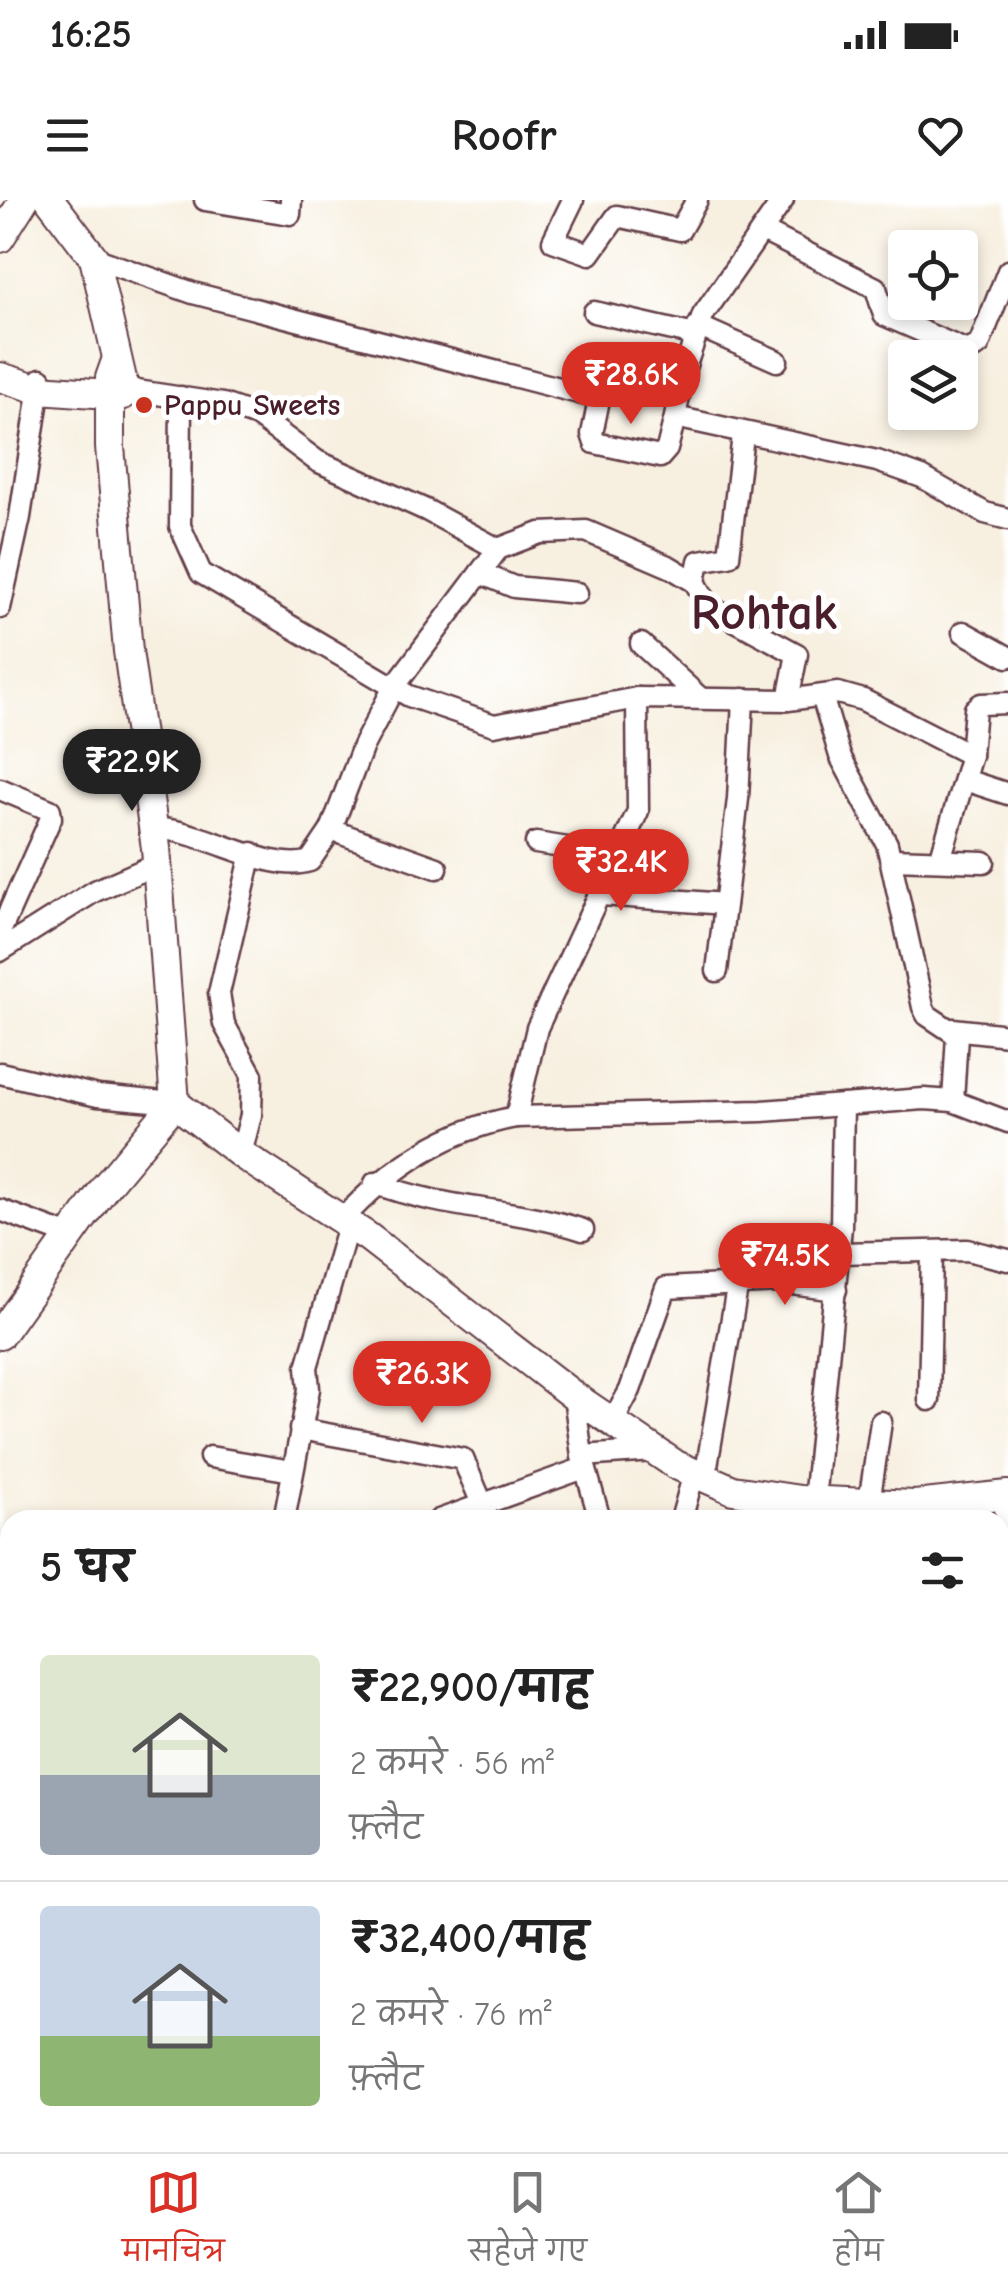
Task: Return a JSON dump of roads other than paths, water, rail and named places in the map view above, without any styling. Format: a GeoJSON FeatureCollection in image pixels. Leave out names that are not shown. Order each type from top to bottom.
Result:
{"type":"FeatureCollection","features":[{"type":"Feature","properties":{"kind":"street"},"geometry":{"type":"LineString","coordinates":[[0,238],[24,200]]}},
{"type":"Feature","properties":{"kind":"street"},"geometry":{"type":"LineString","coordinates":[[0,1336],[146,1133],[175,1103],[120,385],[111,324],[94,258],[50,200]]}},
{"type":"Feature","properties":{"kind":"street"},"geometry":{"type":"LineString","coordinates":[[205,200],[290,214],[291,200]]}},
{"type":"Feature","properties":{"kind":"street"},"geometry":{"type":"LineString","coordinates":[[573,200],[554,241],[590,254],[617,216],[680,230],[697,200]]}},
{"type":"Feature","properties":{"kind":"street"},"geometry":{"type":"LineString","coordinates":[[684,371],[610,354],[592,434],[600,446],[660,457],[667,448],[697,330],[783,200]]}},
{"type":"Feature","properties":{"kind":"street"},"geometry":{"type":"LineString","coordinates":[[764,232],[876,288],[884,315],[920,340]]}},
{"type":"Feature","properties":{"kind":"street"},"geometry":{"type":"LineString","coordinates":[[94,258],[193,293],[598,398]]}},
{"type":"Feature","properties":{"kind":"street"},"geometry":{"type":"LineString","coordinates":[[978,344],[1008,270]]}},
{"type":"Feature","properties":{"kind":"street"},"geometry":{"type":"LineString","coordinates":[[594,312],[697,330],[777,361]]}},
{"type":"Feature","properties":{"kind":"street"},"geometry":{"type":"LineString","coordinates":[[0,366],[40,382]]}},
{"type":"Feature","properties":{"kind":"street"},"geometry":{"type":"LineString","coordinates":[[0,377],[120,385],[257,416],[316,461],[426,510],[498,550]]}},
{"type":"Feature","properties":{"kind":"street"},"geometry":{"type":"LineString","coordinates":[[0,608],[20,517],[40,382]]}},
{"type":"Feature","properties":{"kind":"street"},"geometry":{"type":"LineString","coordinates":[[181,397],[180,526],[202,573],[394,687],[494,725],[637,698],[788,700],[838,693],[863,700],[971,754]]}},
{"type":"Feature","properties":{"kind":"street"},"geometry":{"type":"LineString","coordinates":[[675,418],[878,460],[922,478],[985,513],[1008,519]]}},
{"type":"Feature","properties":{"kind":"street"},"geometry":{"type":"LineString","coordinates":[[695,582],[699,562],[729,556],[743,435]]}},
{"type":"Feature","properties":{"kind":"street"},"geometry":{"type":"LineString","coordinates":[[0,951],[84,898],[156,842],[212,838],[252,853],[301,864],[316,854],[331,830],[363,746],[394,687],[498,550],[540,532],[586,531],[695,582],[707,604],[797,654],[788,700]]}},
{"type":"Feature","properties":{"kind":"street"},"geometry":{"type":"LineString","coordinates":[[480,573],[514,587],[577,593]]}},
{"type":"Feature","properties":{"kind":"street"},"geometry":{"type":"LineString","coordinates":[[962,632],[1008,657]]}},
{"type":"Feature","properties":{"kind":"street"},"geometry":{"type":"LineString","coordinates":[[640,644],[700,698]]}},
{"type":"Feature","properties":{"kind":"street"},"geometry":{"type":"LineString","coordinates":[[822,696],[840,756],[892,859],[923,1007],[932,1019],[953,1029],[1008,1034]]}},
{"type":"Feature","properties":{"kind":"street"},"geometry":{"type":"LineString","coordinates":[[516,1117],[538,1028],[638,811],[637,698]]}},
{"type":"Feature","properties":{"kind":"street"},"geometry":{"type":"LineString","coordinates":[[717,971],[738,799],[743,698]]}},
{"type":"Feature","properties":{"kind":"street"},"geometry":{"type":"LineString","coordinates":[[940,860],[971,754],[978,706],[1008,703]]}},
{"type":"Feature","properties":{"kind":"street"},"geometry":{"type":"LineString","coordinates":[[964,780],[1008,794]]}},
{"type":"Feature","properties":{"kind":"street"},"geometry":{"type":"LineString","coordinates":[[0,789],[50,810],[52,818],[0,932]]}},
{"type":"Feature","properties":{"kind":"street"},"geometry":{"type":"LineString","coordinates":[[331,830],[437,868]]}},
{"type":"Feature","properties":{"kind":"street"},"geometry":{"type":"LineString","coordinates":[[536,842],[574,849],[578,869],[613,872]]}},
{"type":"Feature","properties":{"kind":"street"},"geometry":{"type":"LineString","coordinates":[[241,1154],[251,1115],[252,1076],[224,1024],[219,993],[252,853]]}},
{"type":"Feature","properties":{"kind":"street"},"geometry":{"type":"LineString","coordinates":[[892,859],[984,862]]}},
{"type":"Feature","properties":{"kind":"street"},"geometry":{"type":"LineString","coordinates":[[602,895],[725,904]]}},
{"type":"Feature","properties":{"kind":"street"},"geometry":{"type":"LineString","coordinates":[[952,1101],[959,1042],[953,1029]]}},
{"type":"Feature","properties":{"kind":"street"},"geometry":{"type":"LineString","coordinates":[[0,1073],[98,1096],[175,1103],[241,1154],[345,1223],[574,1396],[654,1451],[760,1508],[814,1500],[884,1509],[1006,1496]]}},
{"type":"Feature","properties":{"kind":"street"},"geometry":{"type":"LineString","coordinates":[[286,1510],[309,1389],[307,1367],[345,1223],[376,1184],[448,1139],[486,1122],[516,1117],[843,1105],[893,1099],[952,1101],[1008,1122]]}},
{"type":"Feature","properties":{"kind":"street"},"geometry":{"type":"LineString","coordinates":[[814,1500],[839,1253],[843,1105]]}},
{"type":"Feature","properties":{"kind":"street"},"geometry":{"type":"LineString","coordinates":[[376,1184],[436,1204],[530,1215],[584,1230]]}},
{"type":"Feature","properties":{"kind":"street"},"geometry":{"type":"LineString","coordinates":[[0,1210],[70,1236]]}},
{"type":"Feature","properties":{"kind":"street"},"geometry":{"type":"LineString","coordinates":[[839,1253],[967,1250],[1008,1260]]}},
{"type":"Feature","properties":{"kind":"street"},"geometry":{"type":"LineString","coordinates":[[929,1400],[932,1253]]}},
{"type":"Feature","properties":{"kind":"street"},"geometry":{"type":"LineString","coordinates":[[613,1421],[630,1390],[666,1288],[738,1282],[836,1290]]}},
{"type":"Feature","properties":{"kind":"street"},"geometry":{"type":"LineString","coordinates":[[685,1510],[700,1476],[738,1282]]}},
{"type":"Feature","properties":{"kind":"street"},"geometry":{"type":"LineString","coordinates":[[574,1396],[583,1462],[597,1510]]}},
{"type":"Feature","properties":{"kind":"street"},"geometry":{"type":"LineString","coordinates":[[882,1422],[884,1509]]}},
{"type":"Feature","properties":{"kind":"street"},"geometry":{"type":"LineString","coordinates":[[300,1428],[464,1458],[485,1510]]}},
{"type":"Feature","properties":{"kind":"street"},"geometry":{"type":"LineString","coordinates":[[490,1510],[583,1462],[654,1451]]}},
{"type":"Feature","properties":{"kind":"street"},"geometry":{"type":"LineString","coordinates":[[210,1457],[292,1471]]}},
{"type":"Feature","properties":{"kind":"place","name":"Pappu Sweets"},"geometry":{"type":"Point","coordinates":[144,405]}},
{"type":"Feature","properties":{"kind":"district","name":"Rohtak"},"geometry":{"type":"Point","coordinates":[764,613]}}]}
